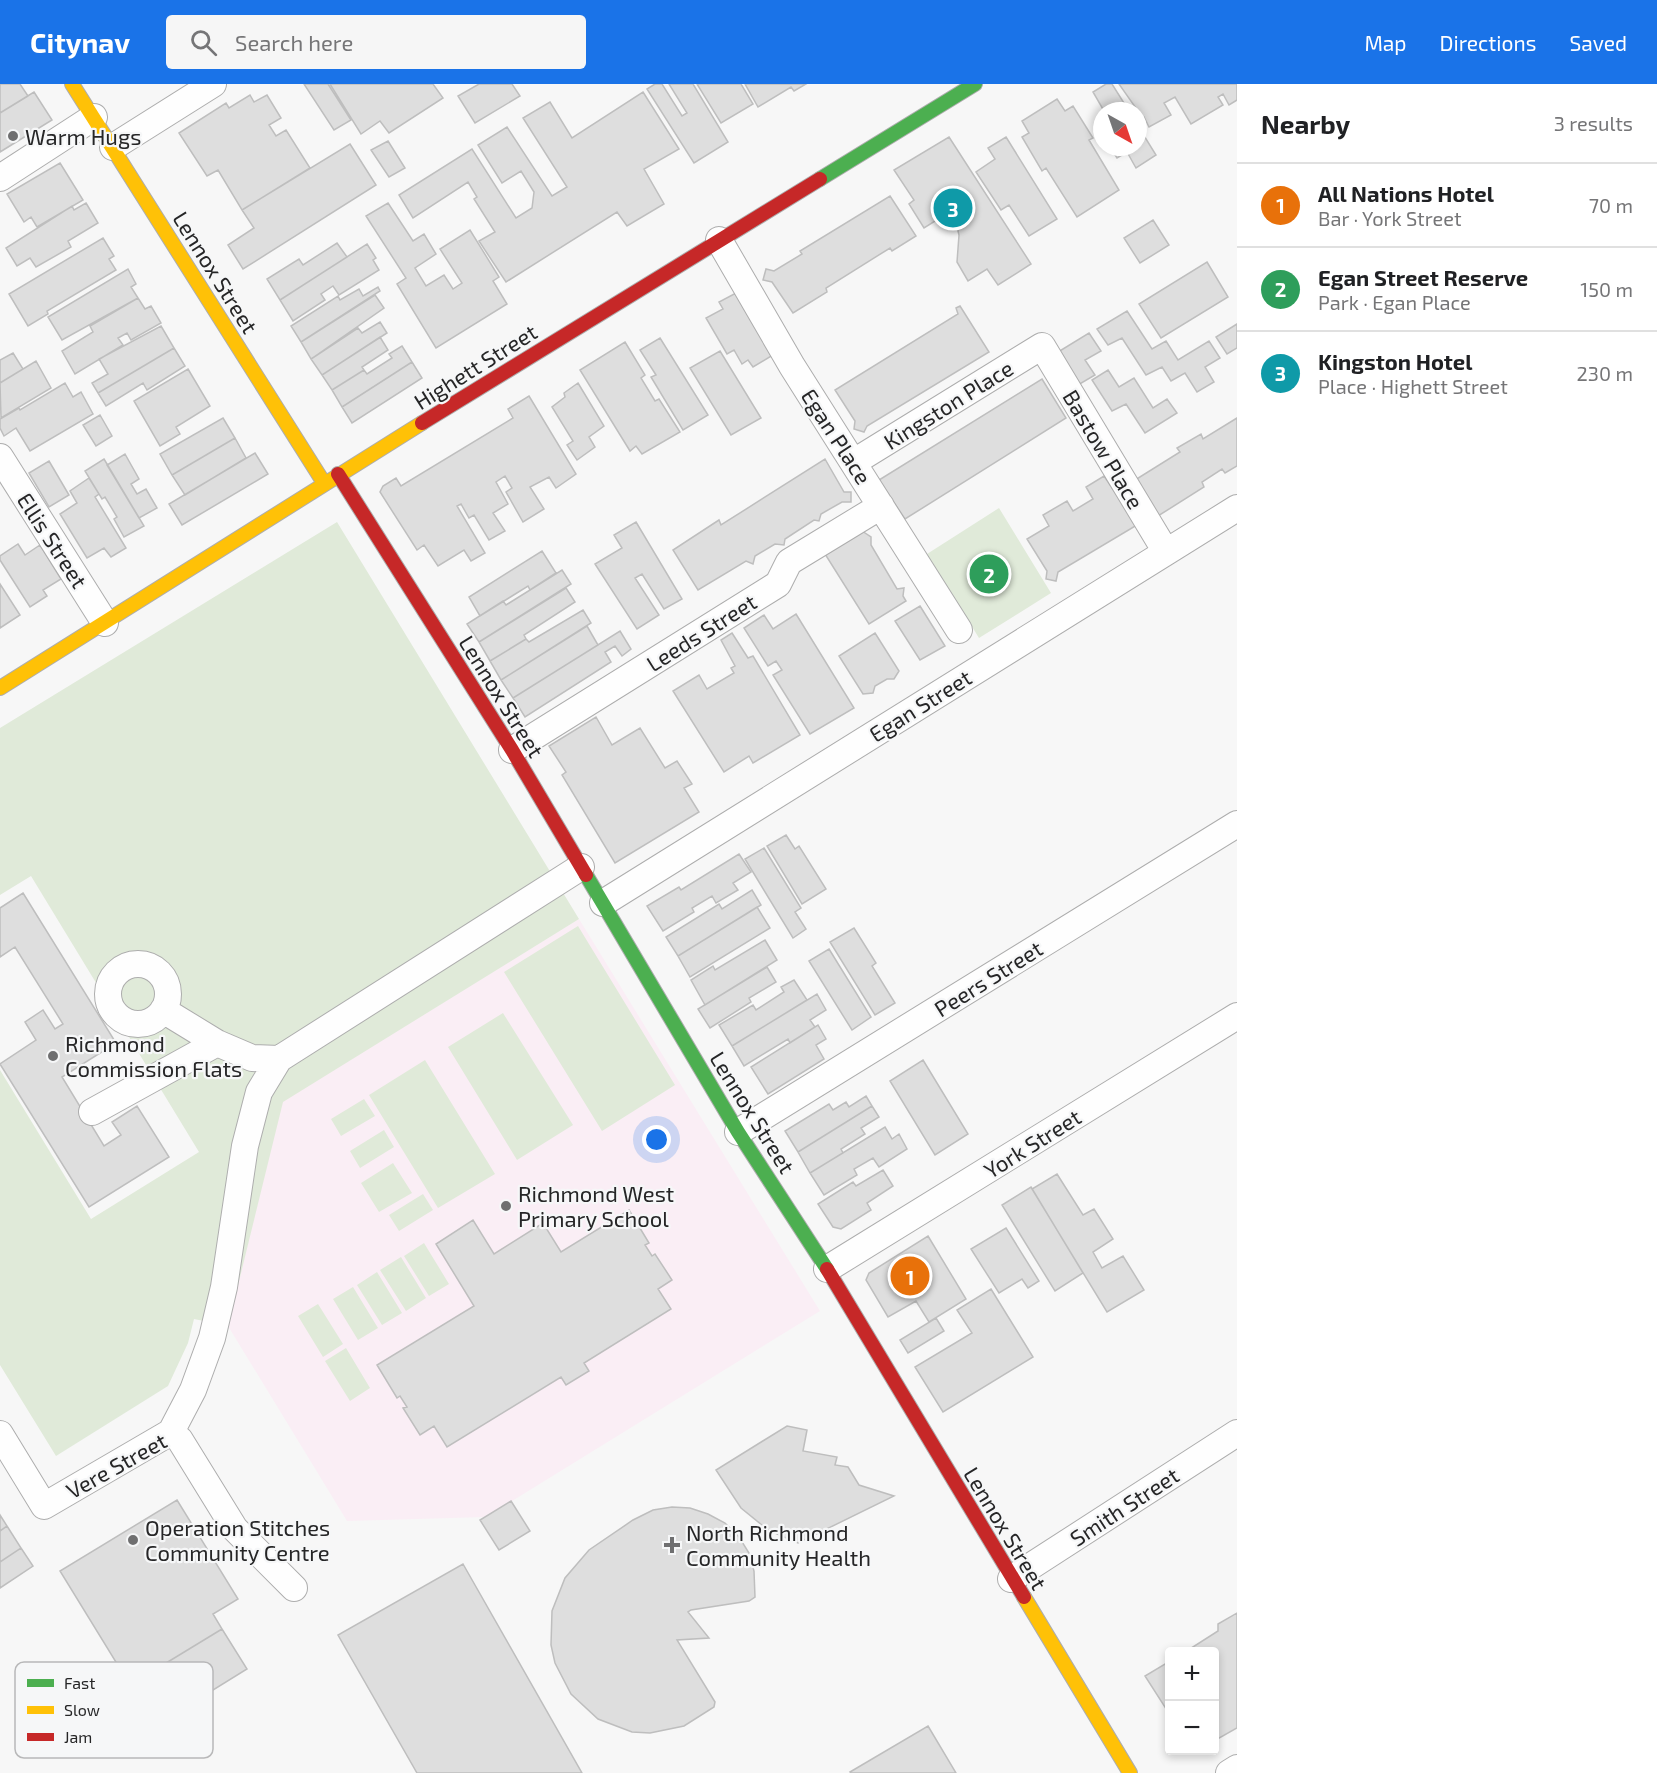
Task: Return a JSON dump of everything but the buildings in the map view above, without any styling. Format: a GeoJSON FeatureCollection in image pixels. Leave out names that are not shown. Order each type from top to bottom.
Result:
{"type":"FeatureCollection","features":[{"type":"Feature","properties":{"kind":"street","name":"Lennox Street"},"geometry":{"type":"LineString","coordinates":[[72,84],[324,483]]}},
{"type":"Feature","properties":{"kind":"street"},"geometry":{"type":"LineString","coordinates":[[113,147],[213,84]]}},
{"type":"Feature","properties":{"kind":"street","name":"Highett Street"},"geometry":{"type":"LineString","coordinates":[[0,688],[324,483],[975,84]]}},
{"type":"Feature","properties":{"kind":"street"},"geometry":{"type":"LineString","coordinates":[[0,178],[94,117]]}},
{"type":"Feature","properties":{"kind":"street","name":"Egan Place"},"geometry":{"type":"LineString","coordinates":[[719,240],[792,366],[959,630]]}},
{"type":"Feature","properties":{"kind":"street","name":"Kingston Place"},"geometry":{"type":"LineString","coordinates":[[854,462],[1042,346]]}},
{"type":"Feature","properties":{"kind":"street","name":"Bastow Place"},"geometry":{"type":"LineString","coordinates":[[1042,346],[1166,552]]}},
{"type":"Feature","properties":{"kind":"street","name":"Ellis Street"},"geometry":{"type":"LineString","coordinates":[[0,457],[105,623]]}},
{"type":"Feature","properties":{"kind":"street","name":"Lennox Street"},"geometry":{"type":"LineString","coordinates":[[339,474],[512,750],[738,1132],[827,1269],[1011,1579],[1130,1773]]}},
{"type":"Feature","properties":{"kind":"street","name":"Leeds Street"},"geometry":{"type":"LineString","coordinates":[[512,750],[778,584],[789,562],[881,506]]}},
{"type":"Feature","properties":{"kind":"street","name":"Egan Street"},"geometry":{"type":"LineString","coordinates":[[603,903],[1237,508]]}},
{"type":"Feature","properties":{"kind":"street","name":"Peers Street"},"geometry":{"type":"LineString","coordinates":[[738,1132],[1237,824]]}},
{"type":"Feature","properties":{"kind":"street"},"geometry":{"type":"LineString","coordinates":[[171,1432],[193,1390],[212,1338],[224,1287],[245,1146],[259,1092],[279,1059],[581,867]]}},
{"type":"Feature","properties":{"kind":"street"},"geometry":{"type":"LineString","coordinates":[[164,1010],[217,1043],[252,1058],[279,1059]]}},
{"type":"Feature","properties":{"kind":"street","name":"York Street"},"geometry":{"type":"LineString","coordinates":[[827,1269],[1237,1016]]}},
{"type":"Feature","properties":{"kind":"street"},"geometry":{"type":"LineString","coordinates":[[92,1113],[217,1043]]}},
{"type":"Feature","properties":{"kind":"street","name":"Vere Street"},"geometry":{"type":"LineString","coordinates":[[0,1434],[44,1506],[171,1432],[180,1440],[235,1529],[294,1588]]}},
{"type":"Feature","properties":{"kind":"street","name":"Smith Street"},"geometry":{"type":"LineString","coordinates":[[1011,1579],[1237,1433]]}},
{"type":"Feature","properties":{"kind":"street"},"geometry":{"type":"LineString","coordinates":[[1229,1773],[1237,1768]]}},
{"type":"Feature","properties":{"kind":"shaded area","name":"Richmond West Primary School"},"geometry":{"type":"Polygon","coordinates":[[[579,919],[820,1311],[486,1517],[347,1521],[228,1326],[282,1102],[579,919]]]}},
{"type":"Feature","properties":{"kind":"green space"},"geometry":{"type":"Polygon","coordinates":[[[999,508],[1051,593],[979,638],[927,554],[999,508]]]}},
{"type":"Feature","properties":{"kind":"green space"},"geometry":{"type":"Polygon","coordinates":[[[337,522],[579,919],[283,1102],[228,1326],[194,1319],[188,1343],[168,1386],[56,1456],[0,1365],[0,1070],[91,1219],[199,1152],[31,876],[0,895],[0,728],[337,522]]]}},
{"type":"Feature","properties":{"kind":"green space"},"geometry":{"type":"Polygon","coordinates":[[[578,926],[675,1085],[602,1131],[504,972],[578,926]]]}},
{"type":"Feature","properties":{"kind":"green space"},"geometry":{"type":"Polygon","coordinates":[[[503,1013],[573,1125],[517,1160],[448,1047],[503,1013]]]}},
{"type":"Feature","properties":{"kind":"green space"},"geometry":{"type":"Polygon","coordinates":[[[425,1060],[495,1174],[438,1208],[369,1095],[425,1060]]]}},
{"type":"Feature","properties":{"kind":"green space"},"geometry":{"type":"Polygon","coordinates":[[[364,1099],[375,1116],[341,1136],[331,1119],[364,1099]]]}},
{"type":"Feature","properties":{"kind":"green space"},"geometry":{"type":"Polygon","coordinates":[[[384,1130],[394,1147],[360,1168],[350,1151],[384,1130]]]}},
{"type":"Feature","properties":{"kind":"green space"},"geometry":{"type":"Polygon","coordinates":[[[393,1163],[412,1193],[379,1212],[361,1183],[393,1163]]]}},
{"type":"Feature","properties":{"kind":"green space"},"geometry":{"type":"Polygon","coordinates":[[[423,1194],[433,1210],[399,1231],[389,1215],[423,1194]]]}},
{"type":"Feature","properties":{"kind":"green space"},"geometry":{"type":"Polygon","coordinates":[[[424,1243],[449,1284],[429,1296],[404,1256],[424,1243]]]}},
{"type":"Feature","properties":{"kind":"green space"},"geometry":{"type":"Polygon","coordinates":[[[401,1257],[426,1298],[406,1311],[380,1270],[401,1257]]]}},
{"type":"Feature","properties":{"kind":"green space"},"geometry":{"type":"Polygon","coordinates":[[[377,1272],[402,1313],[382,1325],[357,1285],[377,1272]]]}},
{"type":"Feature","properties":{"kind":"green space"},"geometry":{"type":"Polygon","coordinates":[[[353,1287],[378,1328],[358,1340],[333,1299],[353,1287]]]}},
{"type":"Feature","properties":{"kind":"green space"},"geometry":{"type":"Polygon","coordinates":[[[318,1304],[343,1344],[323,1357],[298,1316],[318,1304]]]}},
{"type":"Feature","properties":{"kind":"green space"},"geometry":{"type":"Polygon","coordinates":[[[346,1348],[370,1388],[350,1401],[325,1361],[346,1348]]]}},
{"type":"Feature","properties":{"kind":"traffic: fast"},"geometry":{"type":"LineString","coordinates":[[820,179],[975,84]]}},
{"type":"Feature","properties":{"kind":"traffic: fast"},"geometry":{"type":"LineString","coordinates":[[586,875],[738,1132],[827,1269]]}},
{"type":"Feature","properties":{"kind":"traffic: slow"},"geometry":{"type":"LineString","coordinates":[[72,84],[324,483]]}},
{"type":"Feature","properties":{"kind":"traffic: slow"},"geometry":{"type":"LineString","coordinates":[[0,688],[422,423]]}},
{"type":"Feature","properties":{"kind":"traffic: slow"},"geometry":{"type":"LineString","coordinates":[[1024,1597],[1130,1773]]}},
{"type":"Feature","properties":{"kind":"traffic: jam"},"geometry":{"type":"LineString","coordinates":[[422,423],[820,179]]}},
{"type":"Feature","properties":{"kind":"traffic: jam"},"geometry":{"type":"LineString","coordinates":[[338,474],[512,750],[586,875]]}},
{"type":"Feature","properties":{"kind":"traffic: jam"},"geometry":{"type":"LineString","coordinates":[[827,1269],[1024,1597]]}},
{"type":"Feature","properties":{"kind":"place","name":"Warm Hugs"},"geometry":{"type":"Point","coordinates":[13,136]}},
{"type":"Feature","properties":{"kind":"place","name":"Kingston Hotel"},"geometry":{"type":"Point","coordinates":[953,208]}},
{"type":"Feature","properties":{"kind":"place","name":"Egan Street Reserve"},"geometry":{"type":"Point","coordinates":[989,574]}},
{"type":"Feature","properties":{"kind":"place","name":"Richmond Commission Flats"},"geometry":{"type":"Point","coordinates":[53,1056]}},
{"type":"Feature","properties":{"kind":"place","name":"Richmond West Primary School"},"geometry":{"type":"Point","coordinates":[506,1206]}},
{"type":"Feature","properties":{"kind":"place","name":"All Nations Hotel"},"geometry":{"type":"Point","coordinates":[910,1276]}},
{"type":"Feature","properties":{"kind":"place","name":"Operation Stitches Community Centre"},"geometry":{"type":"Point","coordinates":[133,1540]}},
{"type":"Feature","properties":{"kind":"place","name":"North Richmond Community Health"},"geometry":{"type":"Point","coordinates":[672,1545]}}]}
